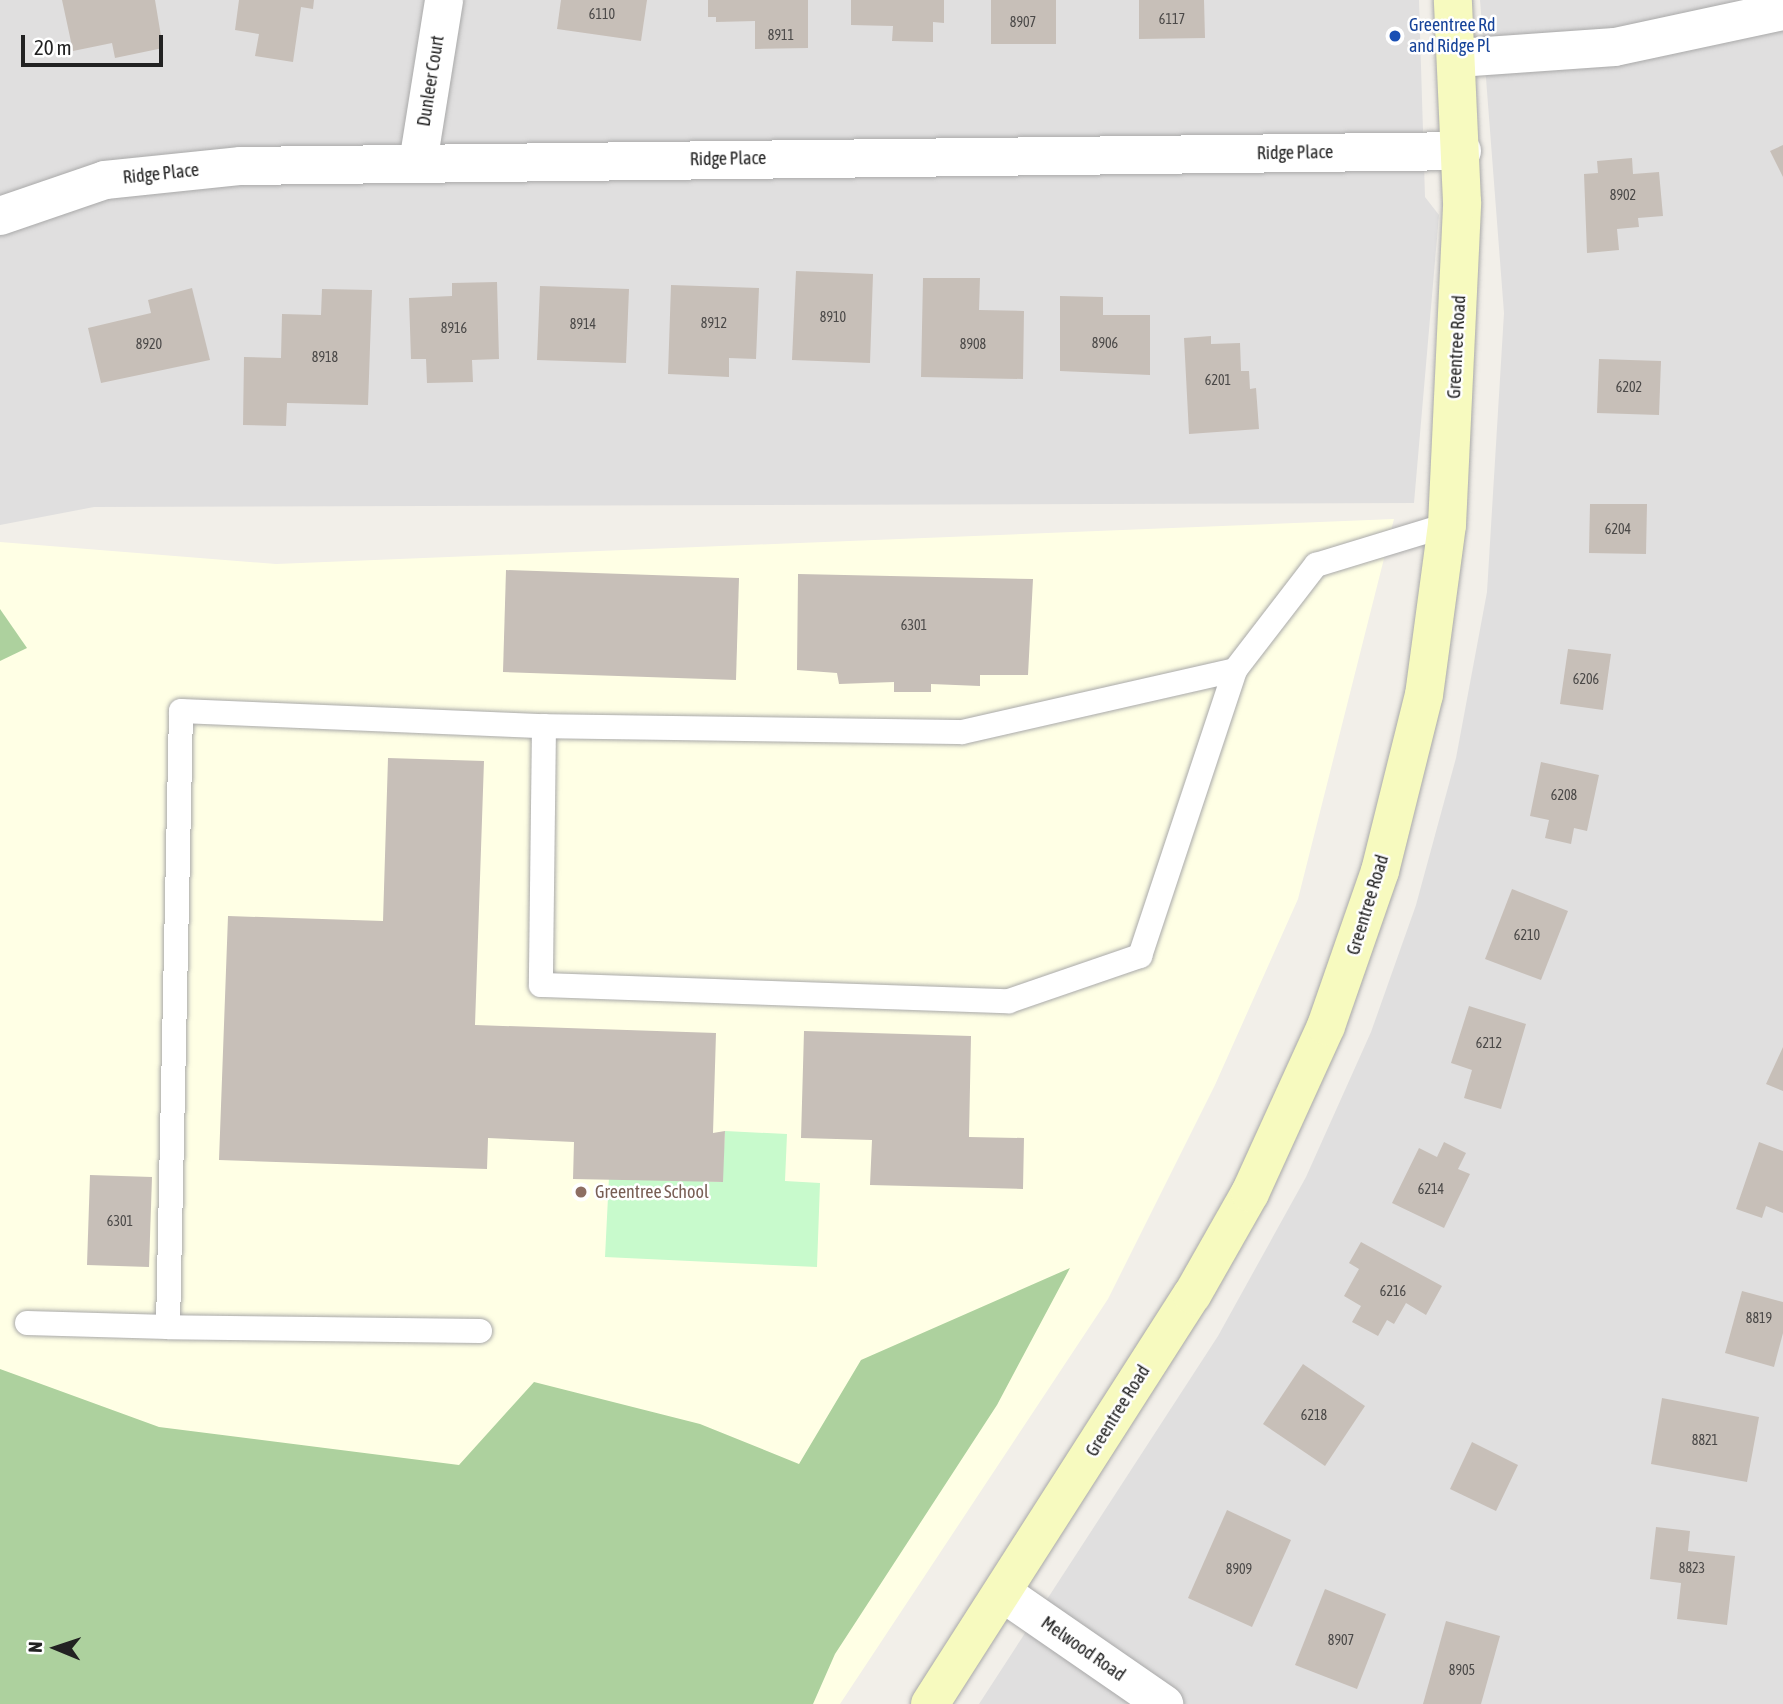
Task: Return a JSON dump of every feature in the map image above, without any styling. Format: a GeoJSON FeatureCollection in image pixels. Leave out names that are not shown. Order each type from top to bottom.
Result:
{"type":"FeatureCollection","features":[{"type":"Feature","properties":{"kind":"street","name":"Dunleer Court"},"geometry":{"type":"LineString","coordinates":[[418,163],[444,0]]}},
{"type":"Feature","properties":{"kind":"street","name":"Greentree Road"},"geometry":{"type":"LineString","coordinates":[[930,1704],[1003,1593],[1237,1216],[1326,1026],[1380,872],[1424,695],[1447,525],[1462,151],[1458,58],[1452,0]]}},
{"type":"Feature","properties":{"kind":"street"},"geometry":{"type":"LineString","coordinates":[[1458,58],[1615,47],[1783,11]]}},
{"type":"Feature","properties":{"kind":"street","name":"Ridge Place"},"geometry":{"type":"LineString","coordinates":[[0,216],[105,180],[240,166],[1462,151]]}},
{"type":"Feature","properties":{"kind":"street","name":"Melwood Road"},"geometry":{"type":"LineString","coordinates":[[1003,1593],[1164,1704]]}},
{"type":"Feature","properties":{"kind":"lane"},"geometry":{"type":"LineString","coordinates":[[544,726],[541,985],[1009,1001],[1140,956],[1235,670],[1316,565],[1447,525]]}},
{"type":"Feature","properties":{"kind":"lane"},"geometry":{"type":"LineString","coordinates":[[168,1326],[181,711],[544,726],[962,732],[1235,670]]}},
{"type":"Feature","properties":{"kind":"lane"},"geometry":{"type":"LineString","coordinates":[[27,1323],[480,1331]]}},
{"type":"Feature","properties":{"kind":"shaded area"},"geometry":{"type":"Polygon","coordinates":[[[0,0],[1419,0],[1425,197],[1439,215],[1414,503],[94,507],[0,525],[0,0]]]}},
{"type":"Feature","properties":{"kind":"shaded area"},"geometry":{"type":"Polygon","coordinates":[[[1480,0],[1783,0],[1783,1704],[979,1704],[1218,1336],[1306,1177],[1371,1032],[1416,905],[1456,758],[1487,592],[1504,313],[1480,0]]]}},
{"type":"Feature","properties":{"kind":"shaded area","name":"Greentree School"},"geometry":{"type":"Polygon","coordinates":[[[1394,519],[1298,899],[1215,1085],[1108,1299],[840,1704],[0,1704],[0,542],[276,564],[1394,519]]]}},
{"type":"Feature","properties":{"kind":"green space"},"geometry":{"type":"Polygon","coordinates":[[[0,609],[27,648],[0,661],[0,609]]]}},
{"type":"Feature","properties":{"kind":"green space"},"geometry":{"type":"Polygon","coordinates":[[[725,1131],[787,1134],[785,1181],[820,1183],[817,1267],[605,1257],[609,1177],[722,1182],[725,1131]]]}},
{"type":"Feature","properties":{"kind":"green space"},"geometry":{"type":"Polygon","coordinates":[[[1070,1268],[997,1405],[835,1654],[813,1704],[0,1704],[0,1369],[159,1427],[459,1465],[534,1382],[700,1424],[799,1464],[861,1360],[1070,1268]]]}},
{"type":"Feature","properties":{"kind":"building"},"geometry":{"type":"Polygon","coordinates":[[[62,0],[155,0],[163,48],[115,58],[112,43],[73,51],[62,0]]]}},
{"type":"Feature","properties":{"kind":"building"},"geometry":{"type":"Polygon","coordinates":[[[239,0],[314,0],[313,9],[301,7],[293,62],[255,56],[259,34],[235,30],[239,0]]]}},
{"type":"Feature","properties":{"kind":"building"},"geometry":{"type":"Polygon","coordinates":[[[561,0],[647,0],[641,41],[557,29],[561,0]]]}},
{"type":"Feature","properties":{"kind":"building"},"geometry":{"type":"Polygon","coordinates":[[[708,0],[808,0],[808,48],[755,49],[755,21],[716,22],[716,17],[708,17],[708,0]]]}},
{"type":"Feature","properties":{"kind":"building"},"geometry":{"type":"Polygon","coordinates":[[[851,0],[944,0],[944,23],[933,22],[933,42],[892,41],[893,26],[851,25],[851,0]]]}},
{"type":"Feature","properties":{"kind":"building"},"geometry":{"type":"Polygon","coordinates":[[[991,0],[1056,0],[1056,44],[991,44],[991,0]]]}},
{"type":"Feature","properties":{"kind":"building"},"geometry":{"type":"Polygon","coordinates":[[[1139,0],[1204,0],[1205,38],[1139,39],[1139,0]]]}},
{"type":"Feature","properties":{"kind":"building"},"geometry":{"type":"Polygon","coordinates":[[[1783,145],[1783,177],[1770,151],[1783,145]]]}},
{"type":"Feature","properties":{"kind":"building"},"geometry":{"type":"Polygon","coordinates":[[[1632,158],[1633,174],[1659,172],[1663,216],[1638,218],[1639,227],[1617,229],[1619,250],[1587,253],[1584,174],[1598,173],[1597,161],[1632,158]]]}},
{"type":"Feature","properties":{"kind":"building"},"geometry":{"type":"Polygon","coordinates":[[[796,271],[873,274],[870,363],[792,360],[796,271]]]}},
{"type":"Feature","properties":{"kind":"building"},"geometry":{"type":"Polygon","coordinates":[[[923,278],[980,278],[979,310],[1024,311],[1023,379],[921,377],[923,278]]]}},
{"type":"Feature","properties":{"kind":"building"},"geometry":{"type":"Polygon","coordinates":[[[497,282],[499,359],[472,360],[473,382],[427,383],[426,359],[411,359],[409,298],[452,296],[452,283],[497,282]]]}},
{"type":"Feature","properties":{"kind":"building"},"geometry":{"type":"Polygon","coordinates":[[[671,285],[759,288],[756,359],[729,358],[729,377],[668,374],[671,285]]]}},
{"type":"Feature","properties":{"kind":"building"},"geometry":{"type":"Polygon","coordinates":[[[540,286],[629,289],[626,363],[537,360],[540,286]]]}},
{"type":"Feature","properties":{"kind":"building"},"geometry":{"type":"Polygon","coordinates":[[[192,288],[210,360],[101,383],[88,328],[151,313],[148,300],[192,288]]]}},
{"type":"Feature","properties":{"kind":"building"},"geometry":{"type":"Polygon","coordinates":[[[322,289],[372,290],[368,405],[287,403],[286,426],[243,425],[244,357],[281,358],[282,314],[321,315],[322,289]]]}},
{"type":"Feature","properties":{"kind":"building"},"geometry":{"type":"Polygon","coordinates":[[[1060,296],[1103,297],[1103,315],[1150,315],[1150,375],[1060,371],[1060,296]]]}},
{"type":"Feature","properties":{"kind":"building"},"geometry":{"type":"Polygon","coordinates":[[[1211,336],[1211,344],[1240,343],[1241,371],[1249,371],[1250,389],[1256,388],[1259,429],[1189,434],[1184,338],[1211,336]]]}},
{"type":"Feature","properties":{"kind":"building"},"geometry":{"type":"Polygon","coordinates":[[[1599,359],[1661,361],[1659,415],[1597,413],[1599,359]]]}},
{"type":"Feature","properties":{"kind":"building"},"geometry":{"type":"Polygon","coordinates":[[[1590,504],[1647,504],[1646,554],[1589,553],[1590,504]]]}},
{"type":"Feature","properties":{"kind":"building"},"geometry":{"type":"Polygon","coordinates":[[[506,570],[739,578],[736,680],[503,672],[506,570]]]}},
{"type":"Feature","properties":{"kind":"building"},"geometry":{"type":"Polygon","coordinates":[[[798,574],[1033,579],[1028,675],[980,675],[980,686],[931,684],[931,692],[894,692],[894,682],[839,684],[837,673],[797,670],[798,574]]]}},
{"type":"Feature","properties":{"kind":"building"},"geometry":{"type":"Polygon","coordinates":[[[1568,649],[1611,654],[1603,710],[1560,704],[1568,649]]]}},
{"type":"Feature","properties":{"kind":"building"},"geometry":{"type":"Polygon","coordinates":[[[388,758],[484,761],[475,1025],[716,1033],[713,1133],[725,1131],[723,1182],[573,1179],[574,1142],[488,1138],[487,1169],[219,1160],[228,916],[383,921],[388,758]]]}},
{"type":"Feature","properties":{"kind":"building"},"geometry":{"type":"Polygon","coordinates":[[[1541,762],[1599,775],[1587,831],[1574,828],[1571,844],[1545,838],[1549,820],[1530,816],[1541,762]]]}},
{"type":"Feature","properties":{"kind":"building"},"geometry":{"type":"Polygon","coordinates":[[[1512,889],[1568,911],[1541,980],[1485,959],[1512,889]]]}},
{"type":"Feature","properties":{"kind":"building"},"geometry":{"type":"Polygon","coordinates":[[[1469,1006],[1526,1024],[1501,1109],[1464,1098],[1472,1070],[1451,1063],[1469,1006]]]}},
{"type":"Feature","properties":{"kind":"building"},"geometry":{"type":"Polygon","coordinates":[[[804,1031],[971,1036],[969,1137],[1024,1138],[1023,1189],[870,1185],[872,1140],[801,1138],[804,1031]]]}},
{"type":"Feature","properties":{"kind":"building"},"geometry":{"type":"Polygon","coordinates":[[[1783,1047],[1783,1091],[1766,1084],[1783,1047]]]}},
{"type":"Feature","properties":{"kind":"building"},"geometry":{"type":"Polygon","coordinates":[[[1444,1142],[1466,1153],[1458,1169],[1470,1174],[1444,1228],[1392,1203],[1419,1148],[1437,1157],[1444,1142]]]}},
{"type":"Feature","properties":{"kind":"building"},"geometry":{"type":"Polygon","coordinates":[[[1759,1142],[1783,1151],[1783,1213],[1766,1206],[1762,1218],[1736,1209],[1759,1142]]]}},
{"type":"Feature","properties":{"kind":"building"},"geometry":{"type":"Polygon","coordinates":[[[90,1175],[152,1177],[149,1267],[87,1265],[90,1175]]]}},
{"type":"Feature","properties":{"kind":"building"},"geometry":{"type":"Polygon","coordinates":[[[1361,1242],[1442,1286],[1426,1315],[1406,1303],[1394,1324],[1387,1320],[1378,1336],[1352,1322],[1361,1306],[1344,1296],[1359,1269],[1349,1263],[1361,1242]]]}},
{"type":"Feature","properties":{"kind":"building"},"geometry":{"type":"Polygon","coordinates":[[[1742,1291],[1783,1302],[1783,1333],[1774,1367],[1725,1353],[1742,1291]]]}},
{"type":"Feature","properties":{"kind":"building"},"geometry":{"type":"Polygon","coordinates":[[[1303,1364],[1365,1406],[1325,1466],[1263,1424],[1303,1364]]]}},
{"type":"Feature","properties":{"kind":"building"},"geometry":{"type":"Polygon","coordinates":[[[1662,1398],[1759,1417],[1747,1482],[1651,1464],[1662,1398]]]}},
{"type":"Feature","properties":{"kind":"building"},"geometry":{"type":"Polygon","coordinates":[[[1472,1442],[1518,1465],[1496,1511],[1450,1489],[1472,1442]]]}},
{"type":"Feature","properties":{"kind":"building"},"geometry":{"type":"Polygon","coordinates":[[[1227,1510],[1291,1540],[1252,1627],[1188,1598],[1227,1510]]]}},
{"type":"Feature","properties":{"kind":"building"},"geometry":{"type":"Polygon","coordinates":[[[1656,1527],[1690,1531],[1688,1551],[1735,1556],[1727,1625],[1677,1619],[1681,1583],[1650,1579],[1656,1527]]]}},
{"type":"Feature","properties":{"kind":"building"},"geometry":{"type":"Polygon","coordinates":[[[1325,1589],[1386,1614],[1357,1689],[1295,1665],[1325,1589]]]}},
{"type":"Feature","properties":{"kind":"building"},"geometry":{"type":"Polygon","coordinates":[[[1446,1621],[1500,1636],[1481,1704],[1423,1704],[1446,1621]]]}},
{"type":"Feature","properties":{"kind":"place","name":"Greentree Rd and Ridge Pl"},"geometry":{"type":"Point","coordinates":[1395,36]}},
{"type":"Feature","properties":{"kind":"place","name":"Greentree School"},"geometry":{"type":"Point","coordinates":[581,1192]}}]}
